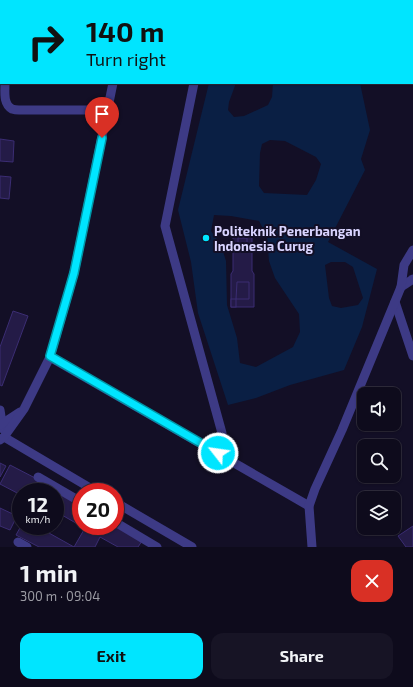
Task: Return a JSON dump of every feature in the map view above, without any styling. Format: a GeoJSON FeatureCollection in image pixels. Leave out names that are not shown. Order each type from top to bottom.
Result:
{"type":"FeatureCollection","features":[{"type":"Feature","properties":{"kind":"lane"},"geometry":{"type":"LineString","coordinates":[[5,84],[5,97],[7,102],[12,108],[19,110],[107,110]]}},
{"type":"Feature","properties":{"kind":"lane"},"geometry":{"type":"LineString","coordinates":[[2,439],[24,409],[50,356],[74,273],[107,110],[114,84]]}},
{"type":"Feature","properties":{"kind":"lane"},"geometry":{"type":"LineString","coordinates":[[194,84],[165,226],[222,433],[218,453]]}},
{"type":"Feature","properties":{"kind":"lane"},"geometry":{"type":"LineString","coordinates":[[312,547],[309,506],[395,302],[401,287],[404,265],[413,250]]}},
{"type":"Feature","properties":{"kind":"lane"},"geometry":{"type":"LineString","coordinates":[[401,287],[413,279]]}},
{"type":"Feature","properties":{"kind":"lane"},"geometry":{"type":"LineString","coordinates":[[395,302],[413,356]]}},
{"type":"Feature","properties":{"kind":"lane"},"geometry":{"type":"LineString","coordinates":[[50,356],[309,506]]}},
{"type":"Feature","properties":{"kind":"lane"},"geometry":{"type":"LineString","coordinates":[[1,424],[24,409]]}},
{"type":"Feature","properties":{"kind":"lane"},"geometry":{"type":"LineString","coordinates":[[0,410],[2,439]]}},
{"type":"Feature","properties":{"kind":"lane"},"geometry":{"type":"LineString","coordinates":[[2,439],[81,483]]}},
{"type":"Feature","properties":{"kind":"lane"},"geometry":{"type":"LineString","coordinates":[[38,477],[72,497]]}},
{"type":"Feature","properties":{"kind":"lane"},"geometry":{"type":"LineString","coordinates":[[124,507],[192,547]]}},
{"type":"Feature","properties":{"kind":"lane"},"geometry":{"type":"LineString","coordinates":[[124,527],[157,547]]}},
{"type":"Feature","properties":{"kind":"lane"},"geometry":{"type":"LineString","coordinates":[[18,542],[27,547]]}},
{"type":"Feature","properties":{"kind":"water"},"geometry":{"type":"Polygon","coordinates":[[[209,84],[236,84],[229,102],[228,110],[234,117],[244,116],[268,105],[272,97],[273,84],[360,84],[370,130],[361,159],[365,170],[328,242],[377,269],[362,327],[344,370],[290,385],[256,398],[228,405],[198,313],[191,262],[178,210],[209,84]],[[270,140],[262,144],[260,153],[259,186],[264,193],[307,195],[316,180],[321,164],[316,157],[285,141],[270,140]],[[214,215],[211,231],[221,245],[226,261],[227,305],[237,338],[240,363],[256,367],[293,347],[300,332],[299,314],[275,278],[269,261],[267,236],[259,221],[231,216],[214,215]],[[331,262],[325,265],[329,298],[332,306],[341,308],[358,305],[363,298],[353,267],[345,262],[331,262]]]}},
{"type":"Feature","properties":{"kind":"building"},"geometry":{"type":"Polygon","coordinates":[[[0,139],[14,141],[13,162],[0,161],[0,139]]]}},
{"type":"Feature","properties":{"kind":"building"},"geometry":{"type":"Polygon","coordinates":[[[0,176],[11,177],[9,199],[0,198],[0,176]]]}},
{"type":"Feature","properties":{"kind":"building"},"geometry":{"type":"Polygon","coordinates":[[[233,234],[252,234],[254,307],[231,307],[233,234]]]}},
{"type":"Feature","properties":{"kind":"building"},"geometry":{"type":"Polygon","coordinates":[[[238,238],[247,238],[247,248],[238,248],[238,238]]]}},
{"type":"Feature","properties":{"kind":"building"},"geometry":{"type":"Polygon","coordinates":[[[237,282],[249,282],[249,299],[236,299],[237,282]]]}},
{"type":"Feature","properties":{"kind":"building"},"geometry":{"type":"Polygon","coordinates":[[[231,299],[236,299],[236,307],[231,307],[231,299]]]}},
{"type":"Feature","properties":{"kind":"building"},"geometry":{"type":"Polygon","coordinates":[[[13,311],[28,316],[2,386],[0,385],[0,347],[13,311]]]}},
{"type":"Feature","properties":{"kind":"building"},"geometry":{"type":"Polygon","coordinates":[[[0,463],[6,466],[0,477],[0,463]]]}},
{"type":"Feature","properties":{"kind":"building"},"geometry":{"type":"Polygon","coordinates":[[[10,465],[39,480],[37,483],[12,483],[12,490],[0,484],[10,465]]]}},
{"type":"Feature","properties":{"kind":"building"},"geometry":{"type":"Polygon","coordinates":[[[64,496],[72,501],[72,521],[64,516],[64,496]]]}},
{"type":"Feature","properties":{"kind":"building"},"geometry":{"type":"Polygon","coordinates":[[[0,508],[12,514],[12,526],[10,530],[0,526],[0,508]]]}},
{"type":"Feature","properties":{"kind":"building"},"geometry":{"type":"Polygon","coordinates":[[[413,526],[413,547],[406,547],[398,536],[413,526]]]}},
{"type":"Feature","properties":{"kind":"building"},"geometry":{"type":"Polygon","coordinates":[[[124,531],[142,541],[138,547],[118,547],[100,537],[95,547],[74,547],[81,535],[124,535],[124,531]]]}},
{"type":"Feature","properties":{"kind":"building"},"geometry":{"type":"Polygon","coordinates":[[[16,535],[53,535],[74,547],[39,547],[16,535]]]}},
{"type":"Feature","properties":{"kind":"place","name":"Politeknik Penerbangan Indonesia Curug"},"geometry":{"type":"Point","coordinates":[206,238]}},
{"type":"Feature","properties":{"kind":"route"},"geometry":{"type":"LineString","coordinates":[[102,138],[74,273],[50,356],[218,453]]}}]}
